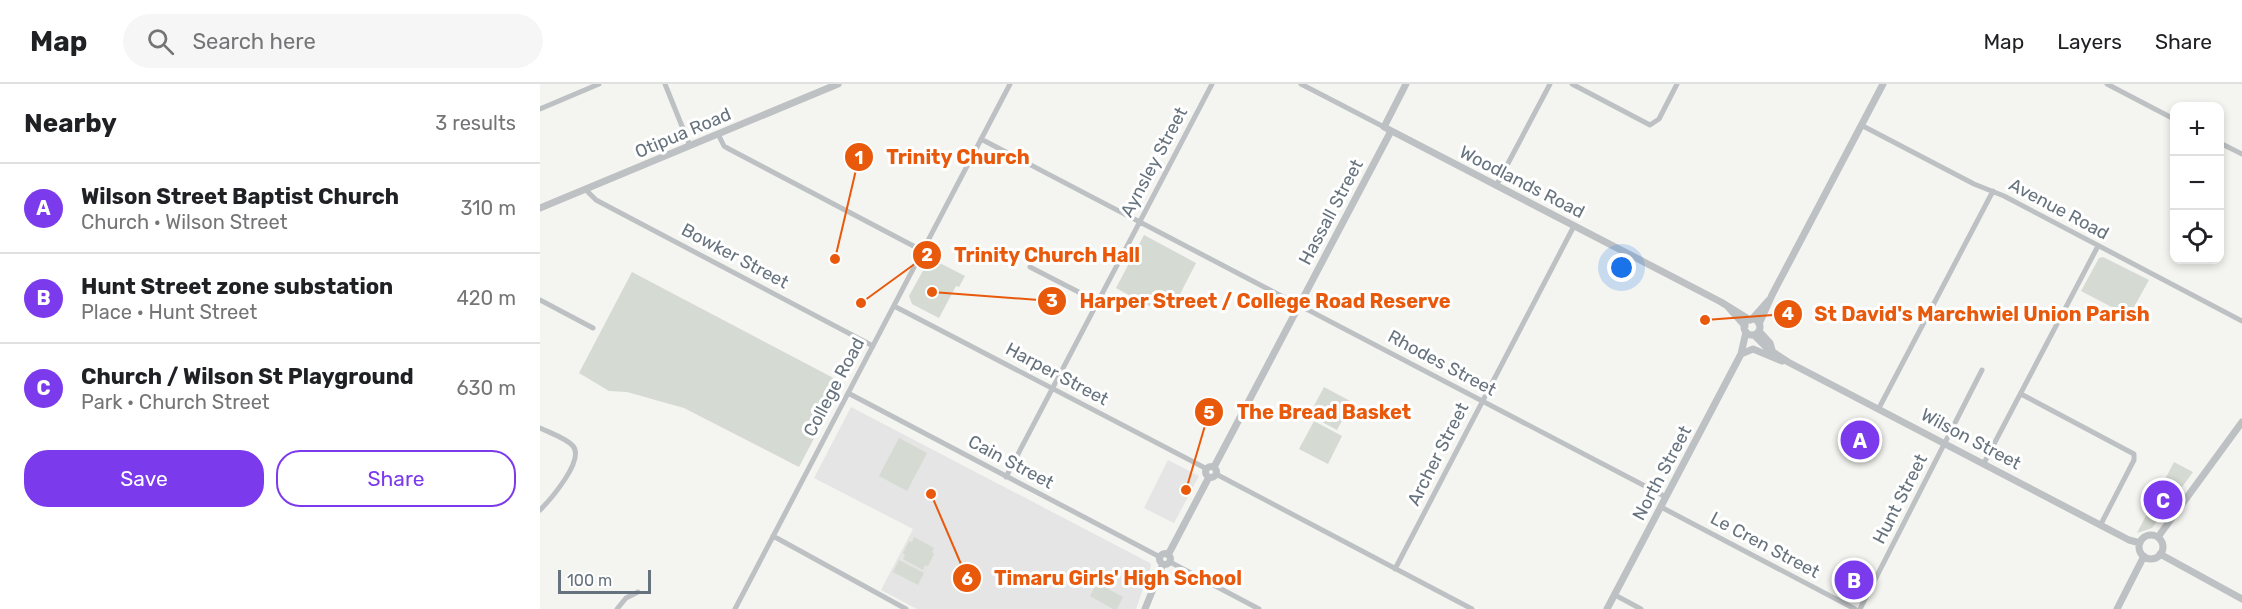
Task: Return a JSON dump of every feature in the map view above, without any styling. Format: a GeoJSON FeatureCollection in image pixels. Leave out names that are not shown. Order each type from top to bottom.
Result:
{"type":"FeatureCollection","features":[{"type":"Feature","properties":{"kind":"street"},"geometry":{"type":"LineString","coordinates":[[540,108],[599,84]]}},
{"type":"Feature","properties":{"kind":"street"},"geometry":{"type":"LineString","coordinates":[[665,84],[690,146]]}},
{"type":"Feature","properties":{"kind":"street","name":"Otipua Road"},"geometry":{"type":"LineString","coordinates":[[540,208],[838,84]]}},
{"type":"Feature","properties":{"kind":"street","name":"College Road"},"geometry":{"type":"LineString","coordinates":[[735,609],[1010,84]]}},
{"type":"Feature","properties":{"kind":"street","name":"Aynsley Street"},"geometry":{"type":"LineString","coordinates":[[1006,477],[1212,84]]}},
{"type":"Feature","properties":{"kind":"street","name":"Woodlands Road"},"geometry":{"type":"LineString","coordinates":[[1301,84],[1729,308],[1752,328]]}},
{"type":"Feature","properties":{"kind":"street","name":"Hassall Street"},"geometry":{"type":"LineString","coordinates":[[1146,609],[1165,560],[1299,305],[1387,129],[1406,84]]}},
{"type":"Feature","properties":{"kind":"street"},"geometry":{"type":"LineString","coordinates":[[1496,186],[1550,84]]}},
{"type":"Feature","properties":{"kind":"street"},"geometry":{"type":"LineString","coordinates":[[1572,84],[1650,125],[1659,119],[1677,84]]}},
{"type":"Feature","properties":{"kind":"street","name":"North Street"},"geometry":{"type":"LineString","coordinates":[[1607,609],[1742,352],[1752,328],[1772,295],[1883,84]]}},
{"type":"Feature","properties":{"kind":"street"},"geometry":{"type":"LineString","coordinates":[[2107,84],[2170,116]]}},
{"type":"Feature","properties":{"kind":"street","name":"Avenue Road"},"geometry":{"type":"LineString","coordinates":[[1861,125],[2242,321]]}},
{"type":"Feature","properties":{"kind":"street"},"geometry":{"type":"LineString","coordinates":[[718,134],[724,146],[729,149],[923,250]]}},
{"type":"Feature","properties":{"kind":"street","name":"Rhodes Street"},"geometry":{"type":"LineString","coordinates":[[981,139],[1666,497]]}},
{"type":"Feature","properties":{"kind":"street"},"geometry":{"type":"LineString","coordinates":[[2224,145],[2242,154]]}},
{"type":"Feature","properties":{"kind":"street","name":"Bowker Street"},"geometry":{"type":"LineString","coordinates":[[586,190],[596,200],[873,346]]}},
{"type":"Feature","properties":{"kind":"street"},"geometry":{"type":"LineString","coordinates":[[1879,408],[1993,192]]}},
{"type":"Feature","properties":{"kind":"street","name":"Archer Street"},"geometry":{"type":"LineString","coordinates":[[1395,569],[1574,226]]}},
{"type":"Feature","properties":{"kind":"street"},"geometry":{"type":"LineString","coordinates":[[1984,463],[2098,246]]}},
{"type":"Feature","properties":{"kind":"street"},"geometry":{"type":"LineString","coordinates":[[1030,267],[1098,302]]}},
{"type":"Feature","properties":{"kind":"street"},"geometry":{"type":"LineString","coordinates":[[540,300],[593,328]]}},
{"type":"Feature","properties":{"kind":"street","name":"Harper Street"},"geometry":{"type":"LineString","coordinates":[[894,306],[1472,609]]}},
{"type":"Feature","properties":{"kind":"street","name":"Wilson Street"},"geometry":{"type":"LineString","coordinates":[[1752,328],[1770,343],[1772,350],[1788,362],[2130,540],[2140,543]]}},
{"type":"Feature","properties":{"kind":"street","name":"Wilson Street"},"geometry":{"type":"LineString","coordinates":[[1742,352],[1753,349],[1772,358],[1788,362]]}},
{"type":"Feature","properties":{"kind":"street","name":"Hunt Street"},"geometry":{"type":"LineString","coordinates":[[1860,609],[1982,370]]}},
{"type":"Feature","properties":{"kind":"street","name":"Cain Street"},"geometry":{"type":"LineString","coordinates":[[848,393],[1259,609]]}},
{"type":"Feature","properties":{"kind":"street"},"geometry":{"type":"LineString","coordinates":[[2021,394],[2134,454],[2134,460],[2101,524]]}},
{"type":"Feature","properties":{"kind":"street"},"geometry":{"type":"LineString","coordinates":[[2158,537],[2242,422]]}},
{"type":"Feature","properties":{"kind":"street"},"geometry":{"type":"LineString","coordinates":[[540,428],[571,444],[576,456],[561,486],[540,510]]}},
{"type":"Feature","properties":{"kind":"street","name":"Le Cren Street"},"geometry":{"type":"LineString","coordinates":[[1661,507],[1844,607],[1855,609]]}},
{"type":"Feature","properties":{"kind":"street"},"geometry":{"type":"LineString","coordinates":[[773,536],[906,609]]}},
{"type":"Feature","properties":{"kind":"street"},"geometry":{"type":"LineString","coordinates":[[2147,536],[2158,537],[2163,547],[2160,554],[2153,558],[2144,556],[2140,551],[2140,543],[2147,536]]}},
{"type":"Feature","properties":{"kind":"street"},"geometry":{"type":"LineString","coordinates":[[2160,554],[2242,599]]}},
{"type":"Feature","properties":{"kind":"street"},"geometry":{"type":"LineString","coordinates":[[2116,609],[2144,556]]}},
{"type":"Feature","properties":{"kind":"street"},"geometry":{"type":"LineString","coordinates":[[617,609],[626,598],[638,592]]}},
{"type":"Feature","properties":{"kind":"street"},"geometry":{"type":"LineString","coordinates":[[1614,595],[1641,609]]}},
{"type":"Feature","properties":{"kind":"shaded area"},"geometry":{"type":"Polygon","coordinates":[[[1144,235],[1196,263],[1178,298],[1149,306],[1116,288],[1144,235]]]}},
{"type":"Feature","properties":{"kind":"shaded area"},"geometry":{"type":"Polygon","coordinates":[[[2103,257],[2149,280],[2129,316],[2081,291],[2099,258],[2103,257]]]}},
{"type":"Feature","properties":{"kind":"shaded area"},"geometry":{"type":"Polygon","coordinates":[[[930,258],[965,276],[959,287],[956,286],[939,318],[912,304],[909,296],[930,258]]]}},
{"type":"Feature","properties":{"kind":"shaded area"},"geometry":{"type":"Polygon","coordinates":[[[632,272],[843,383],[799,467],[684,408],[627,392],[609,391],[579,373],[632,272]]]}},
{"type":"Feature","properties":{"kind":"shaded area"},"geometry":{"type":"Polygon","coordinates":[[[1324,387],[1352,402],[1337,430],[1309,415],[1324,387]]]}},
{"type":"Feature","properties":{"kind":"shaded area"},"geometry":{"type":"Polygon","coordinates":[[[851,407],[1150,563],[1151,566],[1136,609],[917,609],[881,590],[913,529],[814,478],[851,407]]]}},
{"type":"Feature","properties":{"kind":"shaded area"},"geometry":{"type":"Polygon","coordinates":[[[1314,421],[1342,436],[1328,464],[1299,449],[1314,421]]]}},
{"type":"Feature","properties":{"kind":"shaded area"},"geometry":{"type":"Polygon","coordinates":[[[899,438],[927,453],[907,491],[879,476],[899,438]]]}},
{"type":"Feature","properties":{"kind":"shaded area"},"geometry":{"type":"Polygon","coordinates":[[[1168,460],[1199,476],[1174,523],[1144,508],[1168,460]]]}},
{"type":"Feature","properties":{"kind":"shaded area"},"geometry":{"type":"Polygon","coordinates":[[[2174,462],[2193,472],[2152,528],[2137,533],[2174,462]]]}},
{"type":"Feature","properties":{"kind":"shaded area"},"geometry":{"type":"Polygon","coordinates":[[[914,537],[934,548],[932,552],[934,554],[928,566],[925,565],[923,570],[903,559],[905,555],[903,553],[909,541],[912,542],[914,537]]]}},
{"type":"Feature","properties":{"kind":"shaded area"},"geometry":{"type":"Polygon","coordinates":[[[899,560],[924,573],[918,585],[893,572],[899,560]]]}},
{"type":"Feature","properties":{"kind":"shaded area"},"geometry":{"type":"Polygon","coordinates":[[[1097,583],[1123,597],[1117,609],[1090,596],[1097,583]]]}},
{"type":"Feature","properties":{"kind":"place","name":"Trinity Church"},"geometry":{"type":"Point","coordinates":[835,259]}},
{"type":"Feature","properties":{"kind":"place","name":"Harper Street / College Road Reserve"},"geometry":{"type":"Point","coordinates":[932,292]}},
{"type":"Feature","properties":{"kind":"place","name":"Trinity Church Hall"},"geometry":{"type":"Point","coordinates":[861,303]}},
{"type":"Feature","properties":{"kind":"place","name":"St David's Marchwiel Union Parish"},"geometry":{"type":"Point","coordinates":[1705,320]}},
{"type":"Feature","properties":{"kind":"place","name":"Wilson Street Baptist Church"},"geometry":{"type":"Point","coordinates":[1860,440]}},
{"type":"Feature","properties":{"kind":"place","name":"The Bread Basket"},"geometry":{"type":"Point","coordinates":[1186,490]}},
{"type":"Feature","properties":{"kind":"place","name":"Timaru Girls' High School"},"geometry":{"type":"Point","coordinates":[931,494]}},
{"type":"Feature","properties":{"kind":"place","name":"Church / Wilson St Playground"},"geometry":{"type":"Point","coordinates":[2163,500]}},
{"type":"Feature","properties":{"kind":"place","name":"Hunt Street zone substation"},"geometry":{"type":"Point","coordinates":[1854,580]}}]}
